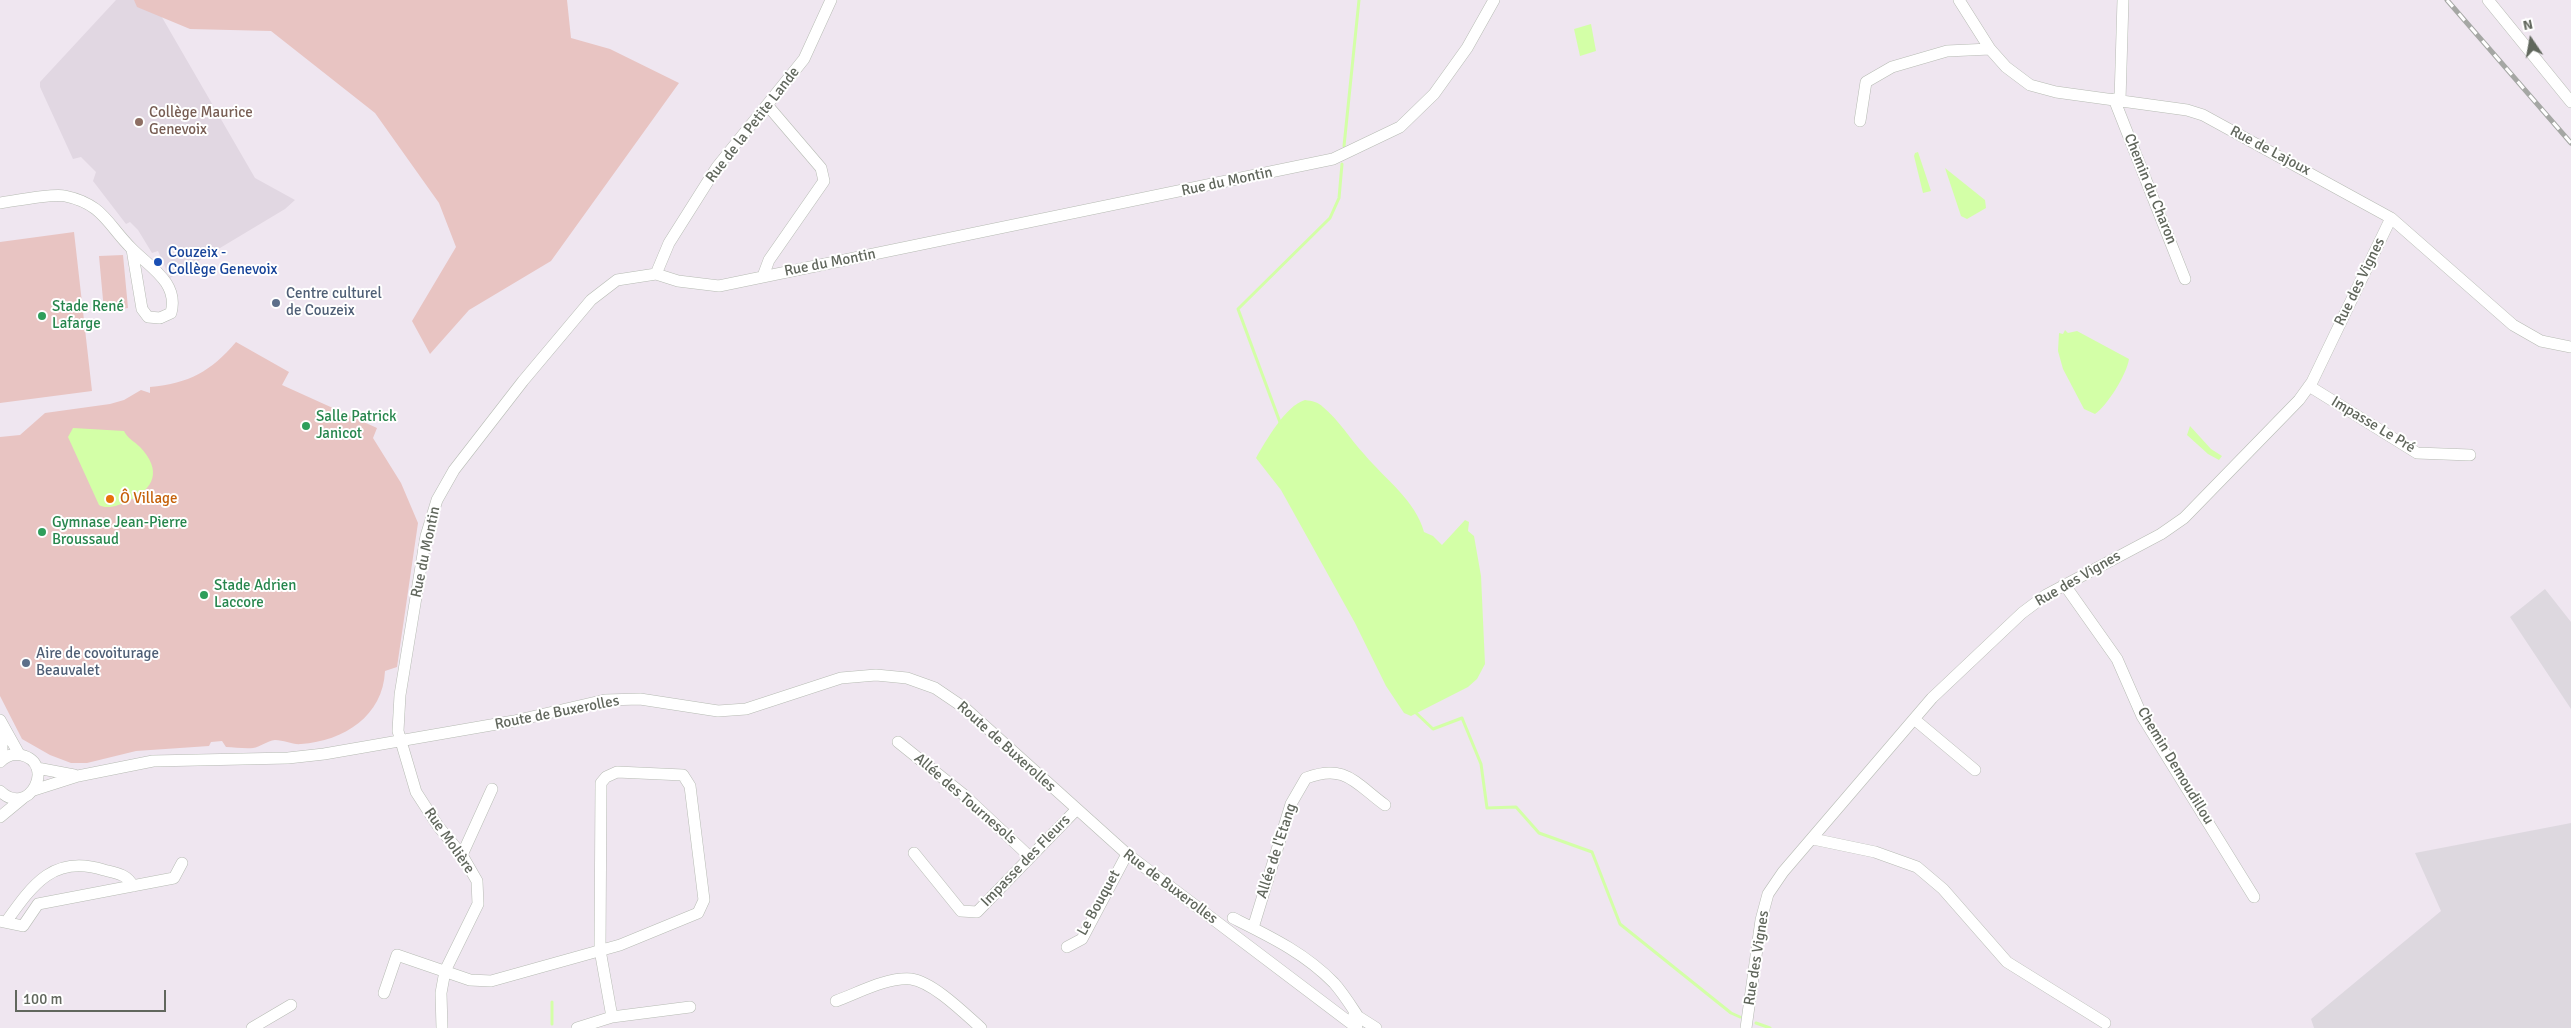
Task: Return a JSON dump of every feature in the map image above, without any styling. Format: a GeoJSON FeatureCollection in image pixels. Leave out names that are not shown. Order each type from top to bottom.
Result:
{"type":"FeatureCollection","features":[{"type":"Feature","properties":{"kind":"street","name":"Rue de la Petite Lande"},"geometry":{"type":"LineString","coordinates":[[656,274],[669,243],[717,167],[804,59],[831,0]]}},
{"type":"Feature","properties":{"kind":"street","name":"Rue du Montin"},"geometry":{"type":"LineString","coordinates":[[399,741],[400,695],[426,536],[431,517],[443,488],[523,381],[591,300],[617,280],[656,274],[678,281],[719,286],[1333,159],[1400,127],[1434,94],[1466,48],[1494,0]]}},
{"type":"Feature","properties":{"kind":"street","name":"Rue de Lajoux"},"geometry":{"type":"LineString","coordinates":[[1959,0],[1990,49],[2006,67],[2030,85],[2056,92],[2187,110],[2202,115],[2391,218],[2513,325],[2541,340],[2571,347]]}},
{"type":"Feature","properties":{"kind":"street"},"geometry":{"type":"LineString","coordinates":[[2117,99],[2123,0]]}},
{"type":"Feature","properties":{"kind":"street"},"geometry":{"type":"LineString","coordinates":[[2488,0],[2571,102]]}},
{"type":"Feature","properties":{"kind":"street"},"geometry":{"type":"LineString","coordinates":[[1860,121],[1866,82],[1892,67],[1947,50],[1990,49]]}},
{"type":"Feature","properties":{"kind":"street","name":"Chemin du Charon"},"geometry":{"type":"LineString","coordinates":[[2117,99],[2186,279]]}},
{"type":"Feature","properties":{"kind":"street"},"geometry":{"type":"LineString","coordinates":[[763,276],[768,260],[824,181],[821,168],[768,106]]}},
{"type":"Feature","properties":{"kind":"street"},"geometry":{"type":"LineString","coordinates":[[0,203],[62,195],[87,203],[105,216],[132,249],[147,261],[168,285],[174,301],[171,313],[160,318],[148,318],[142,309],[132,249]]}},
{"type":"Feature","properties":{"kind":"street","name":"Rue des Vignes"},"geometry":{"type":"LineString","coordinates":[[1746,1028],[1761,920],[1768,894],[1783,872],[1932,698],[2022,613],[2064,584],[2161,534],[2184,518],[2299,400],[2309,386],[2391,218]]}},
{"type":"Feature","properties":{"kind":"street","name":"Impasse Le Pré"},"geometry":{"type":"LineString","coordinates":[[2309,386],[2417,453],[2470,455]]}},
{"type":"Feature","properties":{"kind":"street","name":"Chemin Demoudillou"},"geometry":{"type":"LineString","coordinates":[[2064,584],[2117,659],[2142,716],[2254,897]]}},
{"type":"Feature","properties":{"kind":"street","name":"Route de Buxerolles"},"geometry":{"type":"LineString","coordinates":[[0,817],[34,790],[78,776],[153,761],[288,758],[514,722],[605,700],[640,699],[718,711],[746,709],[841,678],[876,675],[907,678],[935,688],[951,698],[1006,744],[1076,810]]}},
{"type":"Feature","properties":{"kind":"street"},"geometry":{"type":"LineString","coordinates":[[1914,720],[1975,770]]}},
{"type":"Feature","properties":{"kind":"street"},"geometry":{"type":"LineString","coordinates":[[1,723],[1,761],[19,754]]}},
{"type":"Feature","properties":{"kind":"street"},"geometry":{"type":"LineString","coordinates":[[1,723],[19,754],[30,759],[37,768],[39,776],[34,790]]}},
{"type":"Feature","properties":{"kind":"street","name":"Rue Molière"},"geometry":{"type":"LineString","coordinates":[[399,741],[416,792],[438,826],[462,855],[477,881],[478,904],[446,971],[441,993],[442,1028]]}},
{"type":"Feature","properties":{"kind":"street","name":"Allée des Tournesols"},"geometry":{"type":"LineString","coordinates":[[898,742],[964,795],[1030,857]]}},
{"type":"Feature","properties":{"kind":"street","name":"Route de Buxerolles"},"geometry":{"type":"LineString","coordinates":[[37,768],[78,776]]}},
{"type":"Feature","properties":{"kind":"street"},"geometry":{"type":"LineString","coordinates":[[384,993],[397,955],[470,980],[491,981],[600,950],[620,945],[698,913],[704,900],[690,786],[683,775],[617,772],[606,777],[601,783],[600,950],[612,1018]]}},
{"type":"Feature","properties":{"kind":"street","name":"Allée de l'Etang"},"geometry":{"type":"LineString","coordinates":[[1253,928],[1290,804],[1306,778],[1322,772],[1341,772],[1385,805]]}},
{"type":"Feature","properties":{"kind":"street"},"geometry":{"type":"LineString","coordinates":[[462,855],[492,789]]}},
{"type":"Feature","properties":{"kind":"street"},"geometry":{"type":"LineString","coordinates":[[1,796],[16,799],[23,798]]}},
{"type":"Feature","properties":{"kind":"street","name":"Rue de Buxerolles"},"geometry":{"type":"LineString","coordinates":[[1076,810],[1126,854],[1268,959],[1358,1023],[1376,1028]]}},
{"type":"Feature","properties":{"kind":"street","name":"Impasse des Fleurs"},"geometry":{"type":"LineString","coordinates":[[914,853],[961,912],[977,912],[1076,810]]}},
{"type":"Feature","properties":{"kind":"street"},"geometry":{"type":"LineString","coordinates":[[1813,839],[1875,852],[1916,867],[1942,889],[2007,962],[2105,1023]]}},
{"type":"Feature","properties":{"kind":"street","name":"Le Bouquet"},"geometry":{"type":"LineString","coordinates":[[1067,947],[1082,938],[1126,854]]}},
{"type":"Feature","properties":{"kind":"street"},"geometry":{"type":"LineString","coordinates":[[3,922],[23,926],[38,904],[174,878],[182,863]]}},
{"type":"Feature","properties":{"kind":"street"},"geometry":{"type":"LineString","coordinates":[[3,922],[43,877],[55,869],[78,864],[126,876],[133,886]]}},
{"type":"Feature","properties":{"kind":"street"},"geometry":{"type":"LineString","coordinates":[[27,896],[38,904]]}},
{"type":"Feature","properties":{"kind":"street"},"geometry":{"type":"LineString","coordinates":[[1233,918],[1282,942],[1307,959],[1334,984],[1358,1023]]}},
{"type":"Feature","properties":{"kind":"street"},"geometry":{"type":"LineString","coordinates":[[1268,959],[1282,942]]}},
{"type":"Feature","properties":{"kind":"street"},"geometry":{"type":"LineString","coordinates":[[836,1000],[888,982],[914,980],[929,986],[960,1009],[980,1028]]}},
{"type":"Feature","properties":{"kind":"street"},"geometry":{"type":"LineString","coordinates":[[252,1028],[291,1005]]}},
{"type":"Feature","properties":{"kind":"street"},"geometry":{"type":"LineString","coordinates":[[577,1028],[612,1018],[690,1007]]}},
{"type":"Feature","properties":{"kind":"shaded area","name":"Collège Maurice Genevoix"},"geometry":{"type":"Polygon","coordinates":[[[116,0],[152,0],[255,178],[295,200],[285,209],[170,278],[158,251],[152,253],[138,230],[130,222],[126,224],[93,181],[96,172],[81,157],[73,159],[40,87],[40,82],[116,0]]]}},
{"type":"Feature","properties":{"kind":"shaded area"},"geometry":{"type":"Polygon","coordinates":[[[134,0],[567,0],[571,38],[610,49],[679,83],[551,261],[469,310],[430,354],[412,321],[456,247],[439,203],[375,113],[271,31],[190,29],[137,7],[134,0]]]}},
{"type":"Feature","properties":{"kind":"shaded area"},"geometry":{"type":"Polygon","coordinates":[[[1591,24],[1596,51],[1580,56],[1574,29],[1591,24]]]}},
{"type":"Feature","properties":{"kind":"shaded area"},"geometry":{"type":"Polygon","coordinates":[[[1918,152],[1931,191],[1923,193],[1914,156],[1918,152]]]}},
{"type":"Feature","properties":{"kind":"shaded area"},"geometry":{"type":"Polygon","coordinates":[[[1945,168],[1985,200],[1986,208],[1967,219],[1961,216],[1945,168]]]}},
{"type":"Feature","properties":{"kind":"shaded area","name":"Stade René Lafarge"},"geometry":{"type":"Polygon","coordinates":[[[74,232],[92,391],[0,403],[0,242],[74,232]]]}},
{"type":"Feature","properties":{"kind":"shaded area"},"geometry":{"type":"Polygon","coordinates":[[[123,255],[128,308],[104,311],[99,256],[123,255]]]}},
{"type":"Feature","properties":{"kind":"shaded area"},"geometry":{"type":"Polygon","coordinates":[[[2065,330],[2068,333],[2077,331],[2129,359],[2125,373],[2116,389],[2095,414],[2084,409],[2063,369],[2058,351],[2059,333],[2063,334],[2065,330]]]}},
{"type":"Feature","properties":{"kind":"shaded area","name":"Stade Adrien Laccore"},"geometry":{"type":"Polygon","coordinates":[[[236,342],[289,372],[282,385],[377,428],[373,438],[401,483],[418,523],[397,667],[385,671],[383,687],[369,713],[346,731],[332,738],[317,742],[298,744],[275,740],[256,747],[247,748],[226,747],[222,741],[211,742],[209,746],[136,751],[87,763],[71,763],[50,755],[22,739],[0,696],[0,437],[20,435],[45,413],[110,404],[124,400],[141,390],[150,393],[150,387],[188,379],[208,368],[236,342]]]}},
{"type":"Feature","properties":{"kind":"shaded area"},"geometry":{"type":"Polygon","coordinates":[[[1305,400],[1319,404],[1329,412],[1372,463],[1407,500],[1420,521],[1424,532],[1433,536],[1442,545],[1465,520],[1469,522],[1468,531],[1474,536],[1481,576],[1485,664],[1477,679],[1468,687],[1411,716],[1404,713],[1386,686],[1355,623],[1281,490],[1256,458],[1283,417],[1290,409],[1305,400]]]}},
{"type":"Feature","properties":{"kind":"shaded area"},"geometry":{"type":"Polygon","coordinates":[[[2190,426],[2211,449],[2222,456],[2219,460],[2208,454],[2187,435],[2190,426]]]}},
{"type":"Feature","properties":{"kind":"shaded area"},"geometry":{"type":"Polygon","coordinates":[[[73,428],[124,431],[147,455],[151,463],[153,471],[149,485],[137,496],[121,504],[110,507],[99,505],[68,437],[73,428]]]}},
{"type":"Feature","properties":{"kind":"shaded area"},"geometry":{"type":"Polygon","coordinates":[[[2545,589],[2571,622],[2571,709],[2510,617],[2545,589]]]}},
{"type":"Feature","properties":{"kind":"shaded area"},"geometry":{"type":"Polygon","coordinates":[[[2571,823],[2571,1028],[2314,1028],[2311,1019],[2441,911],[2415,853],[2571,823]]]}},
{"type":"Feature","properties":{"kind":"waterway"},"geometry":{"type":"LineString","coordinates":[[1344,146],[1359,0]]}},
{"type":"Feature","properties":{"kind":"waterway"},"geometry":{"type":"LineString","coordinates":[[1281,425],[1238,309],[1330,218],[1339,198],[1342,164]]}},
{"type":"Feature","properties":{"kind":"waterway"},"geometry":{"type":"LineString","coordinates":[[1415,712],[1433,729],[1462,718],[1481,764],[1487,808],[1516,807],[1539,833],[1592,852],[1620,924],[1731,1013],[1740,1017]]}},
{"type":"Feature","properties":{"kind":"waterway"},"geometry":{"type":"LineString","coordinates":[[552,1002],[552,1024]]}},
{"type":"Feature","properties":{"kind":"waterway"},"geometry":{"type":"LineString","coordinates":[[1756,1023],[1770,1028]]}},
{"type":"Feature","properties":{"kind":"railway"},"geometry":{"type":"LineString","coordinates":[[2447,0],[2571,143]]}},
{"type":"Feature","properties":{"kind":"place","name":"Collège Maurice Genevoix"},"geometry":{"type":"Point","coordinates":[139,122]}},
{"type":"Feature","properties":{"kind":"place","name":"Couzeix - Collège Genevoix"},"geometry":{"type":"Point","coordinates":[158,262]}},
{"type":"Feature","properties":{"kind":"place","name":"Centre culturel de Couzeix"},"geometry":{"type":"Point","coordinates":[276,303]}},
{"type":"Feature","properties":{"kind":"place","name":"Stade René Lafarge"},"geometry":{"type":"Point","coordinates":[42,316]}},
{"type":"Feature","properties":{"kind":"place","name":"Salle Patrick Janicot"},"geometry":{"type":"Point","coordinates":[306,426]}},
{"type":"Feature","properties":{"kind":"place","name":"Ô Village"},"geometry":{"type":"Point","coordinates":[110,499]}},
{"type":"Feature","properties":{"kind":"place","name":"Gymnase Jean-Pierre Broussaud"},"geometry":{"type":"Point","coordinates":[42,532]}},
{"type":"Feature","properties":{"kind":"place","name":"Stade Adrien Laccore"},"geometry":{"type":"Point","coordinates":[204,595]}},
{"type":"Feature","properties":{"kind":"place","name":"Aire de covoiturage Beauvalet"},"geometry":{"type":"Point","coordinates":[26,663]}}]}
